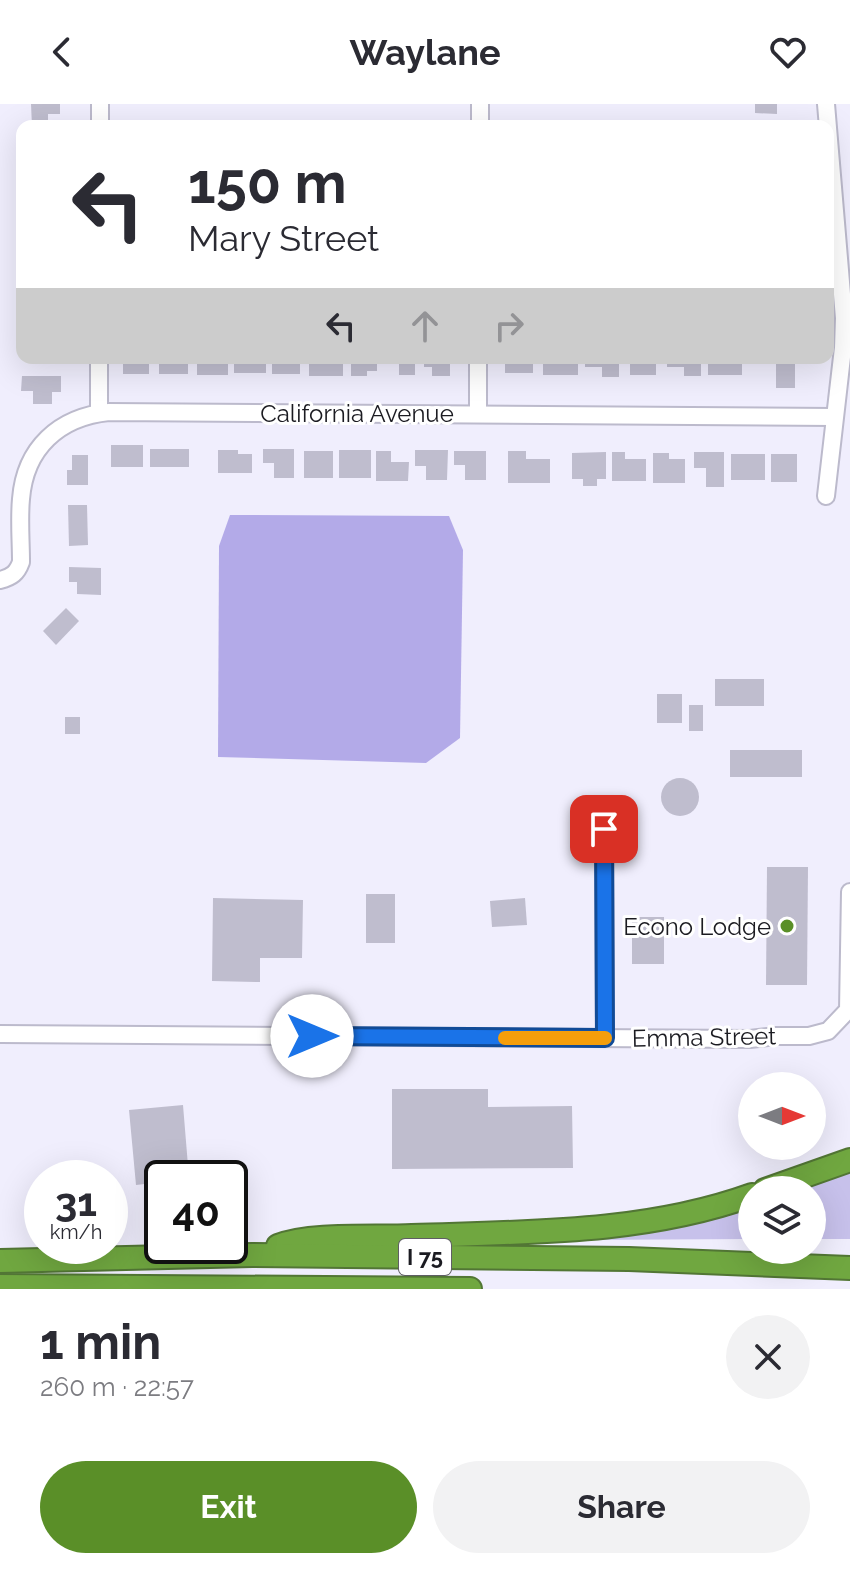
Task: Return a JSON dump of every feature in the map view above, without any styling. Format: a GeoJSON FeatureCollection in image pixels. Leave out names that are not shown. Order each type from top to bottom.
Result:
{"type":"FeatureCollection","features":[{"type":"Feature","properties":{"kind":"highway"},"geometry":{"type":"LineString","coordinates":[[805,1176],[850,1160]]}},
{"type":"Feature","properties":{"kind":"highway"},"geometry":{"type":"LineString","coordinates":[[252,1255],[288,1242],[324,1238],[595,1228],[669,1218],[738,1200]]}},
{"type":"Feature","properties":{"kind":"highway","name":"I 75"},"geometry":{"type":"LineString","coordinates":[[0,1261],[252,1255],[629,1259],[850,1268]]}},
{"type":"Feature","properties":{"kind":"highway","name":"I 75"},"geometry":{"type":"LineString","coordinates":[[0,1286],[470,1289]]}},
{"type":"Feature","properties":{"kind":"street"},"geometry":{"type":"LineString","coordinates":[[826,496],[844,318],[834,244]]}},
{"type":"Feature","properties":{"kind":"street"},"geometry":{"type":"LineString","coordinates":[[99,364],[99,413]]}},
{"type":"Feature","properties":{"kind":"street"},"geometry":{"type":"LineString","coordinates":[[478,364],[478,414]]}},
{"type":"Feature","properties":{"kind":"street","name":"California Avenue"},"geometry":{"type":"LineString","coordinates":[[0,580],[18,571],[21,562],[20,502],[30,463],[54,432],[80,417],[99,413],[834,417]]}},
{"type":"Feature","properties":{"kind":"street"},"geometry":{"type":"LineString","coordinates":[[604,829],[605,1038]]}},
{"type":"Feature","properties":{"kind":"street","name":"Emma Street"},"geometry":{"type":"LineString","coordinates":[[0,1034],[750,1039],[809,1036],[828,1031],[848,1010],[850,892]]}},
{"type":"Feature","properties":{"kind":"shaded area"},"geometry":{"type":"Polygon","coordinates":[[[230,515],[449,516],[463,550],[460,738],[426,763],[218,757],[219,546],[230,515]]]}},
{"type":"Feature","properties":{"kind":"shaded area"},"geometry":{"type":"Polygon","coordinates":[[[850,1167],[850,1239],[826,1239],[826,1176],[850,1167]]]}},
{"type":"Feature","properties":{"kind":"shaded area"},"geometry":{"type":"Polygon","coordinates":[[[738,1206],[738,1239],[574,1240],[738,1206]]]}},
{"type":"Feature","properties":{"kind":"building"},"geometry":{"type":"Polygon","coordinates":[[[31,104],[60,104],[60,114],[48,114],[48,120],[32,120],[31,104]]]}},
{"type":"Feature","properties":{"kind":"building"},"geometry":{"type":"Polygon","coordinates":[[[755,104],[777,104],[777,114],[755,113],[755,104]]]}},
{"type":"Feature","properties":{"kind":"building"},"geometry":{"type":"Polygon","coordinates":[[[123,364],[149,364],[149,374],[123,374],[123,364]]]}},
{"type":"Feature","properties":{"kind":"building"},"geometry":{"type":"Polygon","coordinates":[[[159,364],[188,364],[188,374],[159,374],[159,364]]]}},
{"type":"Feature","properties":{"kind":"building"},"geometry":{"type":"Polygon","coordinates":[[[197,364],[228,364],[228,375],[197,375],[197,364]]]}},
{"type":"Feature","properties":{"kind":"building"},"geometry":{"type":"Polygon","coordinates":[[[234,364],[266,364],[266,373],[234,373],[234,364]]]}},
{"type":"Feature","properties":{"kind":"building"},"geometry":{"type":"Polygon","coordinates":[[[272,364],[300,364],[300,374],[272,374],[272,364]]]}},
{"type":"Feature","properties":{"kind":"building"},"geometry":{"type":"Polygon","coordinates":[[[309,364],[343,364],[343,376],[309,376],[309,364]]]}},
{"type":"Feature","properties":{"kind":"building"},"geometry":{"type":"Polygon","coordinates":[[[351,364],[377,364],[377,371],[367,371],[367,376],[351,376],[351,364]]]}},
{"type":"Feature","properties":{"kind":"building"},"geometry":{"type":"Polygon","coordinates":[[[399,364],[415,364],[415,375],[399,375],[399,364]]]}},
{"type":"Feature","properties":{"kind":"building"},"geometry":{"type":"Polygon","coordinates":[[[424,364],[450,364],[450,376],[432,376],[432,367],[424,367],[424,364]]]}},
{"type":"Feature","properties":{"kind":"building"},"geometry":{"type":"Polygon","coordinates":[[[505,364],[533,364],[533,373],[505,373],[505,364]]]}},
{"type":"Feature","properties":{"kind":"building"},"geometry":{"type":"Polygon","coordinates":[[[543,364],[578,364],[578,375],[543,375],[543,364]]]}},
{"type":"Feature","properties":{"kind":"building"},"geometry":{"type":"Polygon","coordinates":[[[585,364],[619,364],[619,377],[602,377],[602,367],[585,367],[585,364]]]}},
{"type":"Feature","properties":{"kind":"building"},"geometry":{"type":"Polygon","coordinates":[[[630,364],[656,364],[656,375],[630,375],[630,364]]]}},
{"type":"Feature","properties":{"kind":"building"},"geometry":{"type":"Polygon","coordinates":[[[667,364],[701,364],[701,376],[684,376],[684,367],[667,367],[667,364]]]}},
{"type":"Feature","properties":{"kind":"building"},"geometry":{"type":"Polygon","coordinates":[[[708,364],[742,364],[742,375],[708,375],[708,364]]]}},
{"type":"Feature","properties":{"kind":"building"},"geometry":{"type":"Polygon","coordinates":[[[776,364],[795,364],[795,388],[776,388],[776,364]]]}},
{"type":"Feature","properties":{"kind":"building"},"geometry":{"type":"Polygon","coordinates":[[[22,376],[61,376],[61,392],[52,392],[52,404],[33,404],[33,391],[21,391],[22,376]]]}},
{"type":"Feature","properties":{"kind":"building"},"geometry":{"type":"Polygon","coordinates":[[[111,445],[143,445],[143,467],[111,467],[111,445]]]}},
{"type":"Feature","properties":{"kind":"building"},"geometry":{"type":"Polygon","coordinates":[[[150,449],[189,449],[189,467],[150,467],[150,449]]]}},
{"type":"Feature","properties":{"kind":"building"},"geometry":{"type":"Polygon","coordinates":[[[263,449],[294,449],[294,478],[274,478],[274,463],[263,463],[263,449]]]}},
{"type":"Feature","properties":{"kind":"building"},"geometry":{"type":"Polygon","coordinates":[[[218,450],[252,454],[252,473],[218,473],[218,450]]]}},
{"type":"Feature","properties":{"kind":"building"},"geometry":{"type":"Polygon","coordinates":[[[339,450],[371,450],[371,478],[339,478],[339,450]]]}},
{"type":"Feature","properties":{"kind":"building"},"geometry":{"type":"Polygon","coordinates":[[[415,450],[448,450],[447,480],[426,480],[426,466],[415,466],[415,450]]]}},
{"type":"Feature","properties":{"kind":"building"},"geometry":{"type":"Polygon","coordinates":[[[304,451],[333,451],[333,478],[304,478],[304,451]]]}},
{"type":"Feature","properties":{"kind":"building"},"geometry":{"type":"Polygon","coordinates":[[[376,451],[391,451],[391,462],[409,462],[408,481],[376,481],[376,451]]]}},
{"type":"Feature","properties":{"kind":"building"},"geometry":{"type":"Polygon","coordinates":[[[454,451],[486,451],[486,480],[465,480],[465,465],[454,465],[454,451]]]}},
{"type":"Feature","properties":{"kind":"building"},"geometry":{"type":"Polygon","coordinates":[[[508,451],[526,451],[526,459],[550,459],[550,483],[508,483],[508,451]]]}},
{"type":"Feature","properties":{"kind":"building"},"geometry":{"type":"Polygon","coordinates":[[[606,452],[606,479],[597,479],[597,486],[583,486],[583,479],[572,479],[572,453],[606,452]]]}},
{"type":"Feature","properties":{"kind":"building"},"geometry":{"type":"Polygon","coordinates":[[[612,452],[625,452],[625,459],[646,459],[646,481],[612,481],[612,452]]]}},
{"type":"Feature","properties":{"kind":"building"},"geometry":{"type":"Polygon","coordinates":[[[694,452],[724,452],[724,487],[706,487],[706,468],[694,468],[694,452]]]}},
{"type":"Feature","properties":{"kind":"building"},"geometry":{"type":"Polygon","coordinates":[[[653,453],[669,453],[669,459],[685,459],[685,483],[653,483],[653,453]]]}},
{"type":"Feature","properties":{"kind":"building"},"geometry":{"type":"Polygon","coordinates":[[[731,454],[765,454],[765,480],[731,480],[731,454]]]}},
{"type":"Feature","properties":{"kind":"building"},"geometry":{"type":"Polygon","coordinates":[[[771,454],[797,454],[797,482],[771,482],[771,454]]]}},
{"type":"Feature","properties":{"kind":"building"},"geometry":{"type":"Polygon","coordinates":[[[72,455],[88,455],[88,485],[67,485],[67,470],[72,470],[72,455]]]}},
{"type":"Feature","properties":{"kind":"building"},"geometry":{"type":"Polygon","coordinates":[[[68,505],[87,505],[88,545],[69,546],[68,505]]]}},
{"type":"Feature","properties":{"kind":"building"},"geometry":{"type":"Polygon","coordinates":[[[69,567],[101,568],[101,595],[77,594],[77,582],[69,582],[69,567]]]}},
{"type":"Feature","properties":{"kind":"building"},"geometry":{"type":"Polygon","coordinates":[[[66,608],[79,621],[56,645],[43,631],[66,608]]]}},
{"type":"Feature","properties":{"kind":"building"},"geometry":{"type":"Polygon","coordinates":[[[715,679],[764,679],[764,706],[715,706],[715,679]]]}},
{"type":"Feature","properties":{"kind":"building"},"geometry":{"type":"Polygon","coordinates":[[[657,694],[682,694],[682,723],[657,723],[657,694]]]}},
{"type":"Feature","properties":{"kind":"building"},"geometry":{"type":"Polygon","coordinates":[[[689,705],[703,705],[703,731],[689,731],[689,705]]]}},
{"type":"Feature","properties":{"kind":"building"},"geometry":{"type":"Polygon","coordinates":[[[65,717],[80,717],[80,734],[65,734],[65,717]]]}},
{"type":"Feature","properties":{"kind":"building"},"geometry":{"type":"Polygon","coordinates":[[[730,750],[802,750],[802,777],[730,777],[730,750]]]}},
{"type":"Feature","properties":{"kind":"building"},"geometry":{"type":"Polygon","coordinates":[[[680,778],[694,783],[699,797],[694,811],[680,816],[666,811],[661,797],[666,783],[680,778]]]}},
{"type":"Feature","properties":{"kind":"building","name":"Econo Lodge"},"geometry":{"type":"Polygon","coordinates":[[[767,867],[808,867],[807,985],[766,985],[767,867]]]}},
{"type":"Feature","properties":{"kind":"building"},"geometry":{"type":"Polygon","coordinates":[[[366,894],[395,894],[395,943],[366,943],[366,894]]]}},
{"type":"Feature","properties":{"kind":"building"},"geometry":{"type":"Polygon","coordinates":[[[213,898],[303,900],[302,958],[260,958],[260,982],[212,981],[213,898]]]}},
{"type":"Feature","properties":{"kind":"building"},"geometry":{"type":"Polygon","coordinates":[[[525,898],[527,925],[492,927],[490,901],[525,898]]]}},
{"type":"Feature","properties":{"kind":"building"},"geometry":{"type":"Polygon","coordinates":[[[632,917],[664,917],[664,964],[632,964],[632,917]]]}},
{"type":"Feature","properties":{"kind":"building"},"geometry":{"type":"Polygon","coordinates":[[[392,1089],[488,1089],[488,1107],[572,1106],[573,1168],[392,1169],[392,1089]]]}},
{"type":"Feature","properties":{"kind":"building"},"geometry":{"type":"Polygon","coordinates":[[[183,1105],[188,1160],[144,1160],[144,1184],[136,1185],[129,1110],[183,1105]]]}},
{"type":"Feature","properties":{"kind":"slow traffic"},"geometry":{"type":"LineString","coordinates":[[505,1038],[605,1038]]}},
{"type":"Feature","properties":{"kind":"place","name":"Econo Lodge"},"geometry":{"type":"Point","coordinates":[787,926]}},
{"type":"Feature","properties":{"kind":"route"},"geometry":{"type":"LineString","coordinates":[[312,1036],[605,1038],[604,829]]}}]}
